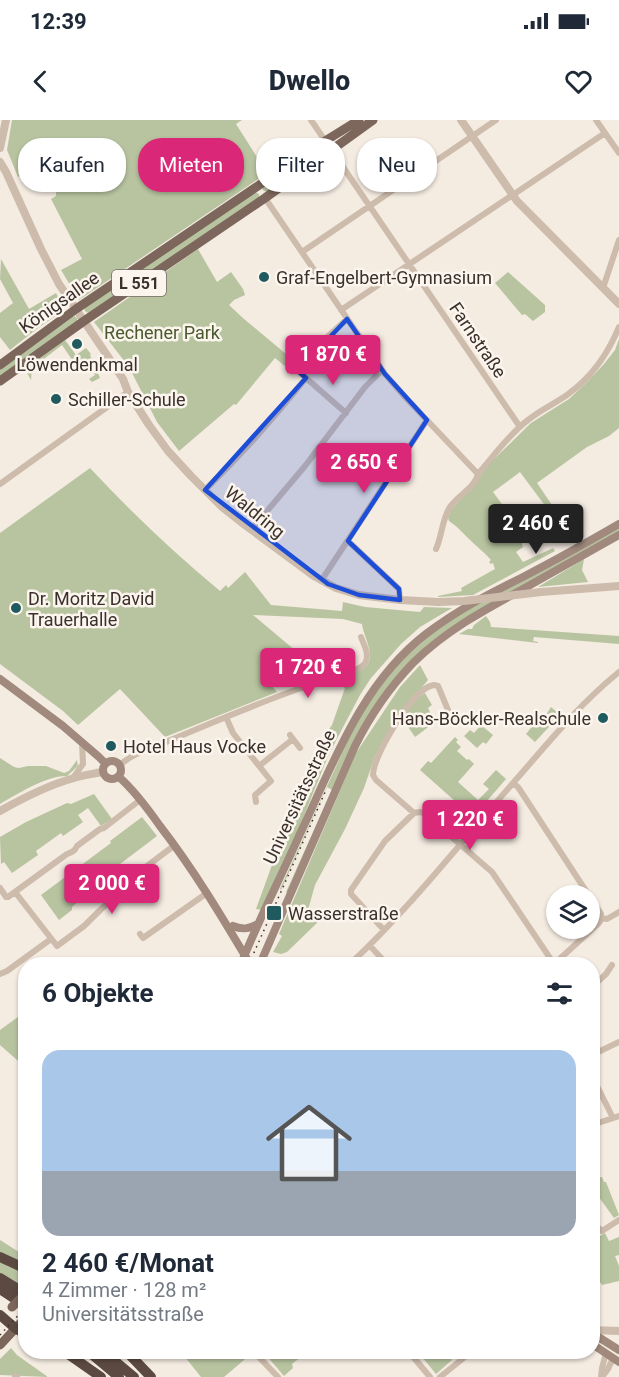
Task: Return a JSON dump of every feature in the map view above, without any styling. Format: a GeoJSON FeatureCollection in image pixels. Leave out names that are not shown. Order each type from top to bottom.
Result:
{"type":"FeatureCollection","features":[{"type":"Feature","properties":{"kind":"highway"},"geometry":{"type":"LineString","coordinates":[[0,1257],[18,1265]]}},
{"type":"Feature","properties":{"kind":"highway"},"geometry":{"type":"LineString","coordinates":[[0,1278],[18,1288]]}},
{"type":"Feature","properties":{"kind":"highway"},"geometry":{"type":"LineString","coordinates":[[0,1289],[18,1301]]}},
{"type":"Feature","properties":{"kind":"highway"},"geometry":{"type":"LineString","coordinates":[[1,1318],[18,1330]]}},
{"type":"Feature","properties":{"kind":"highway"},"geometry":{"type":"LineString","coordinates":[[75,1359],[101,1377]]}},
{"type":"Feature","properties":{"kind":"highway"},"geometry":{"type":"LineString","coordinates":[[97,1359],[119,1377]]}},
{"type":"Feature","properties":{"kind":"highway"},"geometry":{"type":"LineString","coordinates":[[112,1359],[134,1377]]}},
{"type":"Feature","properties":{"kind":"highway"},"geometry":{"type":"LineString","coordinates":[[134,1359],[151,1377]]}},
{"type":"Feature","properties":{"kind":"main road","name":"Königsallee"},"geometry":{"type":"LineString","coordinates":[[331,138],[359,120]]}},
{"type":"Feature","properties":{"kind":"main road","name":"Königsallee"},"geometry":{"type":"LineString","coordinates":[[345,140],[373,120]]}},
{"type":"Feature","properties":{"kind":"main road","name":"Königsallee"},"geometry":{"type":"LineString","coordinates":[[0,365],[76,309],[256,188]]}},
{"type":"Feature","properties":{"kind":"main road"},"geometry":{"type":"LineString","coordinates":[[261,192],[265,198]]}},
{"type":"Feature","properties":{"kind":"main road","name":"Königsallee"},"geometry":{"type":"LineString","coordinates":[[0,381],[273,192]]}},
{"type":"Feature","properties":{"kind":"main road","name":"Universitätsstraße"},"geometry":{"type":"LineString","coordinates":[[244,957],[347,734],[368,697],[389,669],[424,635],[459,610],[619,524]]}},
{"type":"Feature","properties":{"kind":"main road","name":"Universitätsstraße"},"geometry":{"type":"LineString","coordinates":[[261,957],[355,746],[393,685],[424,653],[455,629],[619,535]]}},
{"type":"Feature","properties":{"kind":"main road"},"geometry":{"type":"LineString","coordinates":[[0,679],[47,713],[99,757],[106,778],[119,777]]}},
{"type":"Feature","properties":{"kind":"main road"},"geometry":{"type":"LineString","coordinates":[[104,768],[108,762],[114,761],[120,765],[119,777]]}},
{"type":"Feature","properties":{"kind":"main road"},"geometry":{"type":"LineString","coordinates":[[119,777],[175,845],[251,957]]}},
{"type":"Feature","properties":{"kind":"main road"},"geometry":{"type":"LineString","coordinates":[[209,896],[219,906],[232,926],[248,957]]}},
{"type":"Feature","properties":{"kind":"main road"},"geometry":{"type":"LineString","coordinates":[[232,926],[247,929],[258,924]]}},
{"type":"Feature","properties":{"kind":"main road"},"geometry":{"type":"LineString","coordinates":[[1,1318],[18,1301]]}},
{"type":"Feature","properties":{"kind":"main road"},"geometry":{"type":"LineString","coordinates":[[0,1345],[18,1325]]}},
{"type":"Feature","properties":{"kind":"main road"},"geometry":{"type":"LineString","coordinates":[[600,1337],[616,1348],[613,1358],[600,1349]]}},
{"type":"Feature","properties":{"kind":"street"},"geometry":{"type":"LineString","coordinates":[[0,148],[6,120]]}},
{"type":"Feature","properties":{"kind":"street"},"geometry":{"type":"LineString","coordinates":[[313,123],[322,120]]}},
{"type":"Feature","properties":{"kind":"street"},"geometry":{"type":"LineString","coordinates":[[461,120],[513,196],[619,304]]}},
{"type":"Feature","properties":{"kind":"street"},"geometry":{"type":"LineString","coordinates":[[302,252],[496,120]]}},
{"type":"Feature","properties":{"kind":"street"},"geometry":{"type":"LineString","coordinates":[[596,120],[619,153]]}},
{"type":"Feature","properties":{"kind":"street","name":"Farnstraße"},"geometry":{"type":"LineString","coordinates":[[313,123],[324,138]]}},
{"type":"Feature","properties":{"kind":"street"},"geometry":{"type":"LineString","coordinates":[[342,310],[605,133]]}},
{"type":"Feature","properties":{"kind":"street","name":"Waldring"},"geometry":{"type":"LineString","coordinates":[[0,162],[53,273],[162,443],[205,490],[251,530],[321,580],[336,588],[359,595],[438,602],[619,586]]}},
{"type":"Feature","properties":{"kind":"street","name":"Farnstraße"},"geometry":{"type":"LineString","coordinates":[[345,170],[520,427]]}},
{"type":"Feature","properties":{"kind":"street"},"geometry":{"type":"LineString","coordinates":[[265,198],[382,369],[405,398],[478,474]]}},
{"type":"Feature","properties":{"kind":"street"},"geometry":{"type":"LineString","coordinates":[[603,288],[619,240]]}},
{"type":"Feature","properties":{"kind":"street"},"geometry":{"type":"LineString","coordinates":[[346,412],[296,368],[347,319]]}},
{"type":"Feature","properties":{"kind":"street"},"geometry":{"type":"LineString","coordinates":[[436,549],[450,507],[477,480],[478,474],[520,427],[532,416],[566,396],[581,384],[607,353],[619,327]]}},
{"type":"Feature","properties":{"kind":"street"},"geometry":{"type":"LineString","coordinates":[[251,530],[305,466],[365,387],[382,369]]}},
{"type":"Feature","properties":{"kind":"street"},"geometry":{"type":"LineString","coordinates":[[205,490],[263,431],[306,378]]}},
{"type":"Feature","properties":{"kind":"street"},"geometry":{"type":"LineString","coordinates":[[0,484],[128,392]]}},
{"type":"Feature","properties":{"kind":"street"},"geometry":{"type":"LineString","coordinates":[[321,580],[427,420]]}},
{"type":"Feature","properties":{"kind":"street"},"geometry":{"type":"LineString","coordinates":[[348,541],[399,589],[400,600]]}},
{"type":"Feature","properties":{"kind":"street"},"geometry":{"type":"LineString","coordinates":[[120,765],[135,756],[280,695],[363,666],[367,654],[361,637]]}},
{"type":"Feature","properties":{"kind":"street"},"geometry":{"type":"LineString","coordinates":[[358,957],[370,946],[559,729],[619,672]]}},
{"type":"Feature","properties":{"kind":"street"},"geometry":{"type":"LineString","coordinates":[[414,813],[376,780],[373,776],[374,767],[393,729],[420,692],[428,687],[438,686],[448,710]]}},
{"type":"Feature","properties":{"kind":"street"},"geometry":{"type":"LineString","coordinates":[[226,717],[233,733],[271,781],[255,795],[256,802]]}},
{"type":"Feature","properties":{"kind":"street"},"geometry":{"type":"LineString","coordinates":[[259,766],[291,737],[300,748]]}},
{"type":"Feature","properties":{"kind":"street"},"geometry":{"type":"LineString","coordinates":[[73,778],[83,764],[82,742]]}},
{"type":"Feature","properties":{"kind":"street"},"geometry":{"type":"LineString","coordinates":[[0,811],[38,791],[104,768]]}},
{"type":"Feature","properties":{"kind":"street"},"geometry":{"type":"LineString","coordinates":[[513,783],[518,787],[598,909],[601,918],[598,924],[562,957]]}},
{"type":"Feature","properties":{"kind":"street"},"geometry":{"type":"LineString","coordinates":[[0,888],[8,897],[140,800]]}},
{"type":"Feature","properties":{"kind":"street"},"geometry":{"type":"LineString","coordinates":[[384,930],[351,894],[351,890],[386,841],[414,813],[420,812],[492,872],[549,957]]}},
{"type":"Feature","properties":{"kind":"street"},"geometry":{"type":"LineString","coordinates":[[15,892],[57,946],[84,926],[139,872],[175,845]]}},
{"type":"Feature","properties":{"kind":"street"},"geometry":{"type":"LineString","coordinates":[[140,933],[143,938],[209,896]]}},
{"type":"Feature","properties":{"kind":"street"},"geometry":{"type":"LineString","coordinates":[[601,918],[607,919],[619,912]]}},
{"type":"Feature","properties":{"kind":"street"},"geometry":{"type":"LineString","coordinates":[[26,957],[51,939]]}},
{"type":"Feature","properties":{"kind":"street"},"geometry":{"type":"LineString","coordinates":[[370,946],[380,957]]}},
{"type":"Feature","properties":{"kind":"street"},"geometry":{"type":"LineString","coordinates":[[0,974],[18,963]]}},
{"type":"Feature","properties":{"kind":"street"},"geometry":{"type":"LineString","coordinates":[[600,980],[612,965]]}},
{"type":"Feature","properties":{"kind":"street"},"geometry":{"type":"LineString","coordinates":[[600,1051],[619,1042]]}},
{"type":"Feature","properties":{"kind":"street"},"geometry":{"type":"LineString","coordinates":[[600,1090],[616,1117],[600,1122]]}},
{"type":"Feature","properties":{"kind":"street"},"geometry":{"type":"LineString","coordinates":[[600,1230],[602,1231],[619,1220]]}},
{"type":"Feature","properties":{"kind":"street"},"geometry":{"type":"LineString","coordinates":[[600,1332],[619,1333],[616,1348]]}},
{"type":"Feature","properties":{"kind":"street"},"geometry":{"type":"LineString","coordinates":[[602,1377],[602,1368],[613,1358]]}},
{"type":"Feature","properties":{"kind":"street"},"geometry":{"type":"LineString","coordinates":[[263,1359],[278,1377]]}},
{"type":"Feature","properties":{"kind":"street"},"geometry":{"type":"LineString","coordinates":[[416,1359],[430,1377]]}},
{"type":"Feature","properties":{"kind":"street"},"geometry":{"type":"LineString","coordinates":[[440,1377],[462,1359]]}},
{"type":"Feature","properties":{"kind":"highlighted area"},"geometry":{"type":"Polygon","coordinates":[[[347,319],[385,374],[427,420],[348,541],[399,589],[400,600],[359,595],[328,584],[205,490],[306,378],[298,371],[347,319]]]}},
{"type":"Feature","properties":{"kind":"green space"},"geometry":{"type":"Polygon","coordinates":[[[12,120],[242,120],[236,124],[256,156],[256,180],[244,189],[244,138],[138,138],[138,192],[239,192],[79,300],[61,270],[82,259],[51,199],[56,196],[56,192],[126,192],[126,138],[18,138],[18,177],[7,150],[12,120]]]}},
{"type":"Feature","properties":{"kind":"green space","name":"Rechener Park"},"geometry":{"type":"Polygon","coordinates":[[[255,192],[259,194],[259,198],[88,313],[85,311],[84,308],[255,192]]]}},
{"type":"Feature","properties":{"kind":"green space","name":"Rechener Park"},"geometry":{"type":"Polygon","coordinates":[[[198,249],[217,282],[231,272],[243,289],[245,295],[229,305],[298,364],[291,371],[275,358],[236,405],[234,404],[179,451],[157,422],[129,367],[94,322],[198,249]]]}},
{"type":"Feature","properties":{"kind":"green space"},"geometry":{"type":"Polygon","coordinates":[[[1,259],[29,309],[56,293],[64,308],[10,350],[0,337],[0,313],[13,303],[0,279],[1,259]]]}},
{"type":"Feature","properties":{"kind":"green space"},"geometry":{"type":"Polygon","coordinates":[[[508,272],[545,305],[545,312],[533,321],[525,314],[522,315],[495,283],[508,272]]]}},
{"type":"Feature","properties":{"kind":"green space"},"geometry":{"type":"Polygon","coordinates":[[[74,316],[77,321],[0,379],[0,369],[74,316]]]}},
{"type":"Feature","properties":{"kind":"green space"},"geometry":{"type":"Polygon","coordinates":[[[619,339],[619,428],[587,447],[537,483],[576,540],[572,542],[520,472],[493,492],[515,522],[521,520],[526,527],[519,535],[523,547],[516,552],[523,562],[553,548],[555,551],[473,595],[438,597],[462,591],[461,588],[495,569],[493,563],[489,562],[491,560],[449,521],[451,510],[492,461],[531,423],[569,399],[586,383],[615,350],[619,339]]]}},
{"type":"Feature","properties":{"kind":"green space"},"geometry":{"type":"Polygon","coordinates":[[[65,340],[76,355],[86,348],[91,354],[100,378],[92,382],[89,379],[95,375],[84,359],[75,364],[62,345],[32,368],[31,380],[25,369],[65,340]]]}},
{"type":"Feature","properties":{"kind":"green space"},"geometry":{"type":"Polygon","coordinates":[[[90,468],[153,532],[220,591],[226,585],[228,588],[245,572],[271,605],[342,611],[343,602],[365,607],[420,612],[424,607],[452,608],[420,627],[401,644],[371,678],[360,695],[329,754],[290,850],[262,910],[256,909],[272,865],[286,814],[323,738],[332,725],[345,688],[339,684],[345,686],[351,681],[350,674],[363,669],[370,659],[362,624],[343,619],[253,615],[303,657],[270,684],[277,692],[165,737],[120,689],[78,725],[0,664],[0,533],[90,468]]]}},
{"type":"Feature","properties":{"kind":"green space"},"geometry":{"type":"Polygon","coordinates":[[[619,527],[619,531],[463,620],[388,687],[288,893],[286,892],[332,790],[327,787],[281,890],[280,889],[349,738],[365,708],[398,663],[446,622],[619,527]]]}},
{"type":"Feature","properties":{"kind":"green space"},"geometry":{"type":"Polygon","coordinates":[[[584,559],[582,570],[588,582],[538,587],[584,559]]]}},
{"type":"Feature","properties":{"kind":"green space"},"geometry":{"type":"Polygon","coordinates":[[[486,616],[491,627],[619,636],[619,644],[534,637],[533,641],[538,643],[459,634],[472,629],[486,616]]]}},
{"type":"Feature","properties":{"kind":"green space"},"geometry":{"type":"Polygon","coordinates":[[[420,665],[428,680],[395,720],[375,756],[364,788],[345,829],[315,885],[308,910],[320,920],[287,952],[281,954],[273,952],[282,936],[279,934],[356,753],[400,687],[420,665]]]}},
{"type":"Feature","properties":{"kind":"green space"},"geometry":{"type":"Polygon","coordinates":[[[425,693],[432,705],[428,708],[435,722],[415,737],[402,718],[416,699],[425,693]]]}},
{"type":"Feature","properties":{"kind":"green space"},"geometry":{"type":"Polygon","coordinates":[[[551,707],[560,715],[535,742],[526,734],[534,724],[541,723],[551,707]]]}},
{"type":"Feature","properties":{"kind":"green space"},"geometry":{"type":"Polygon","coordinates":[[[481,725],[493,735],[486,744],[483,742],[477,748],[464,736],[470,730],[474,733],[481,725]]]}},
{"type":"Feature","properties":{"kind":"green space"},"geometry":{"type":"Polygon","coordinates":[[[455,737],[461,747],[457,751],[474,764],[458,782],[478,800],[489,789],[483,784],[496,770],[506,779],[473,817],[420,770],[428,761],[431,763],[455,737]]]}},
{"type":"Feature","properties":{"kind":"green space"},"geometry":{"type":"Polygon","coordinates":[[[0,758],[14,767],[46,766],[64,773],[69,771],[77,760],[78,766],[67,776],[42,782],[0,804],[0,758]]]}},
{"type":"Feature","properties":{"kind":"green space"},"geometry":{"type":"Polygon","coordinates":[[[94,794],[112,819],[101,826],[88,808],[78,815],[83,822],[63,836],[61,833],[36,851],[38,855],[12,873],[4,862],[1,864],[0,837],[67,803],[71,804],[94,794]]]}},
{"type":"Feature","properties":{"kind":"green space"},"geometry":{"type":"Polygon","coordinates":[[[142,817],[157,836],[91,886],[90,891],[59,920],[41,895],[142,817]]]}},
{"type":"Feature","properties":{"kind":"green space"},"geometry":{"type":"Polygon","coordinates":[[[18,1017],[18,1061],[0,1045],[0,1030],[18,1017]]]}},
{"type":"Feature","properties":{"kind":"green space"},"geometry":{"type":"Polygon","coordinates":[[[600,1177],[606,1182],[619,1215],[614,1218],[600,1199],[600,1177]]]}},
{"type":"Feature","properties":{"kind":"green space"},"geometry":{"type":"Polygon","coordinates":[[[605,1233],[609,1241],[619,1237],[619,1255],[615,1256],[619,1266],[619,1281],[602,1285],[600,1282],[600,1236],[605,1233]]]}},
{"type":"Feature","properties":{"kind":"green space"},"geometry":{"type":"Polygon","coordinates":[[[0,1240],[18,1251],[18,1263],[0,1254],[0,1240]]]}},
{"type":"Feature","properties":{"kind":"green space"},"geometry":{"type":"Polygon","coordinates":[[[0,1262],[18,1270],[18,1287],[0,1275],[0,1262]]]}},
{"type":"Feature","properties":{"kind":"green space"},"geometry":{"type":"Polygon","coordinates":[[[11,1348],[18,1359],[23,1359],[48,1377],[0,1375],[0,1359],[11,1348]]]}},
{"type":"Feature","properties":{"kind":"green space"},"geometry":{"type":"Polygon","coordinates":[[[187,1359],[245,1359],[224,1377],[201,1377],[187,1359]]]}},
{"type":"Feature","properties":{"kind":"green space"},"geometry":{"type":"Polygon","coordinates":[[[269,1359],[298,1359],[284,1376],[269,1359]]]}},
{"type":"Feature","properties":{"kind":"green space"},"geometry":{"type":"Polygon","coordinates":[[[424,1359],[451,1359],[452,1360],[436,1374],[424,1359]]]}},
{"type":"Feature","properties":{"kind":"railway"},"geometry":{"type":"LineString","coordinates":[[252,957],[326,790]]}},
{"type":"Feature","properties":{"kind":"railway"},"geometry":{"type":"LineString","coordinates":[[0,1335],[18,1316]]}},
{"type":"Feature","properties":{"kind":"place","name":"Graf-Engelbert-Gymnasium"},"geometry":{"type":"Point","coordinates":[264,277]}},
{"type":"Feature","properties":{"kind":"place","name":"Löwendenkmal"},"geometry":{"type":"Point","coordinates":[77,344]}},
{"type":"Feature","properties":{"kind":"place","name":"Schiller-Schule"},"geometry":{"type":"Point","coordinates":[56,399]}},
{"type":"Feature","properties":{"kind":"place","name":"Dr. Moritz David Trauerhalle"},"geometry":{"type":"Point","coordinates":[16,608]}},
{"type":"Feature","properties":{"kind":"place","name":"Hans-Böckler-Realschule"},"geometry":{"type":"Point","coordinates":[603,718]}},
{"type":"Feature","properties":{"kind":"place","name":"Hotel Haus Vocke"},"geometry":{"type":"Point","coordinates":[111,746]}},
{"type":"Feature","properties":{"kind":"place","name":"Wasserstraße"},"geometry":{"type":"Point","coordinates":[274,913]}}]}
